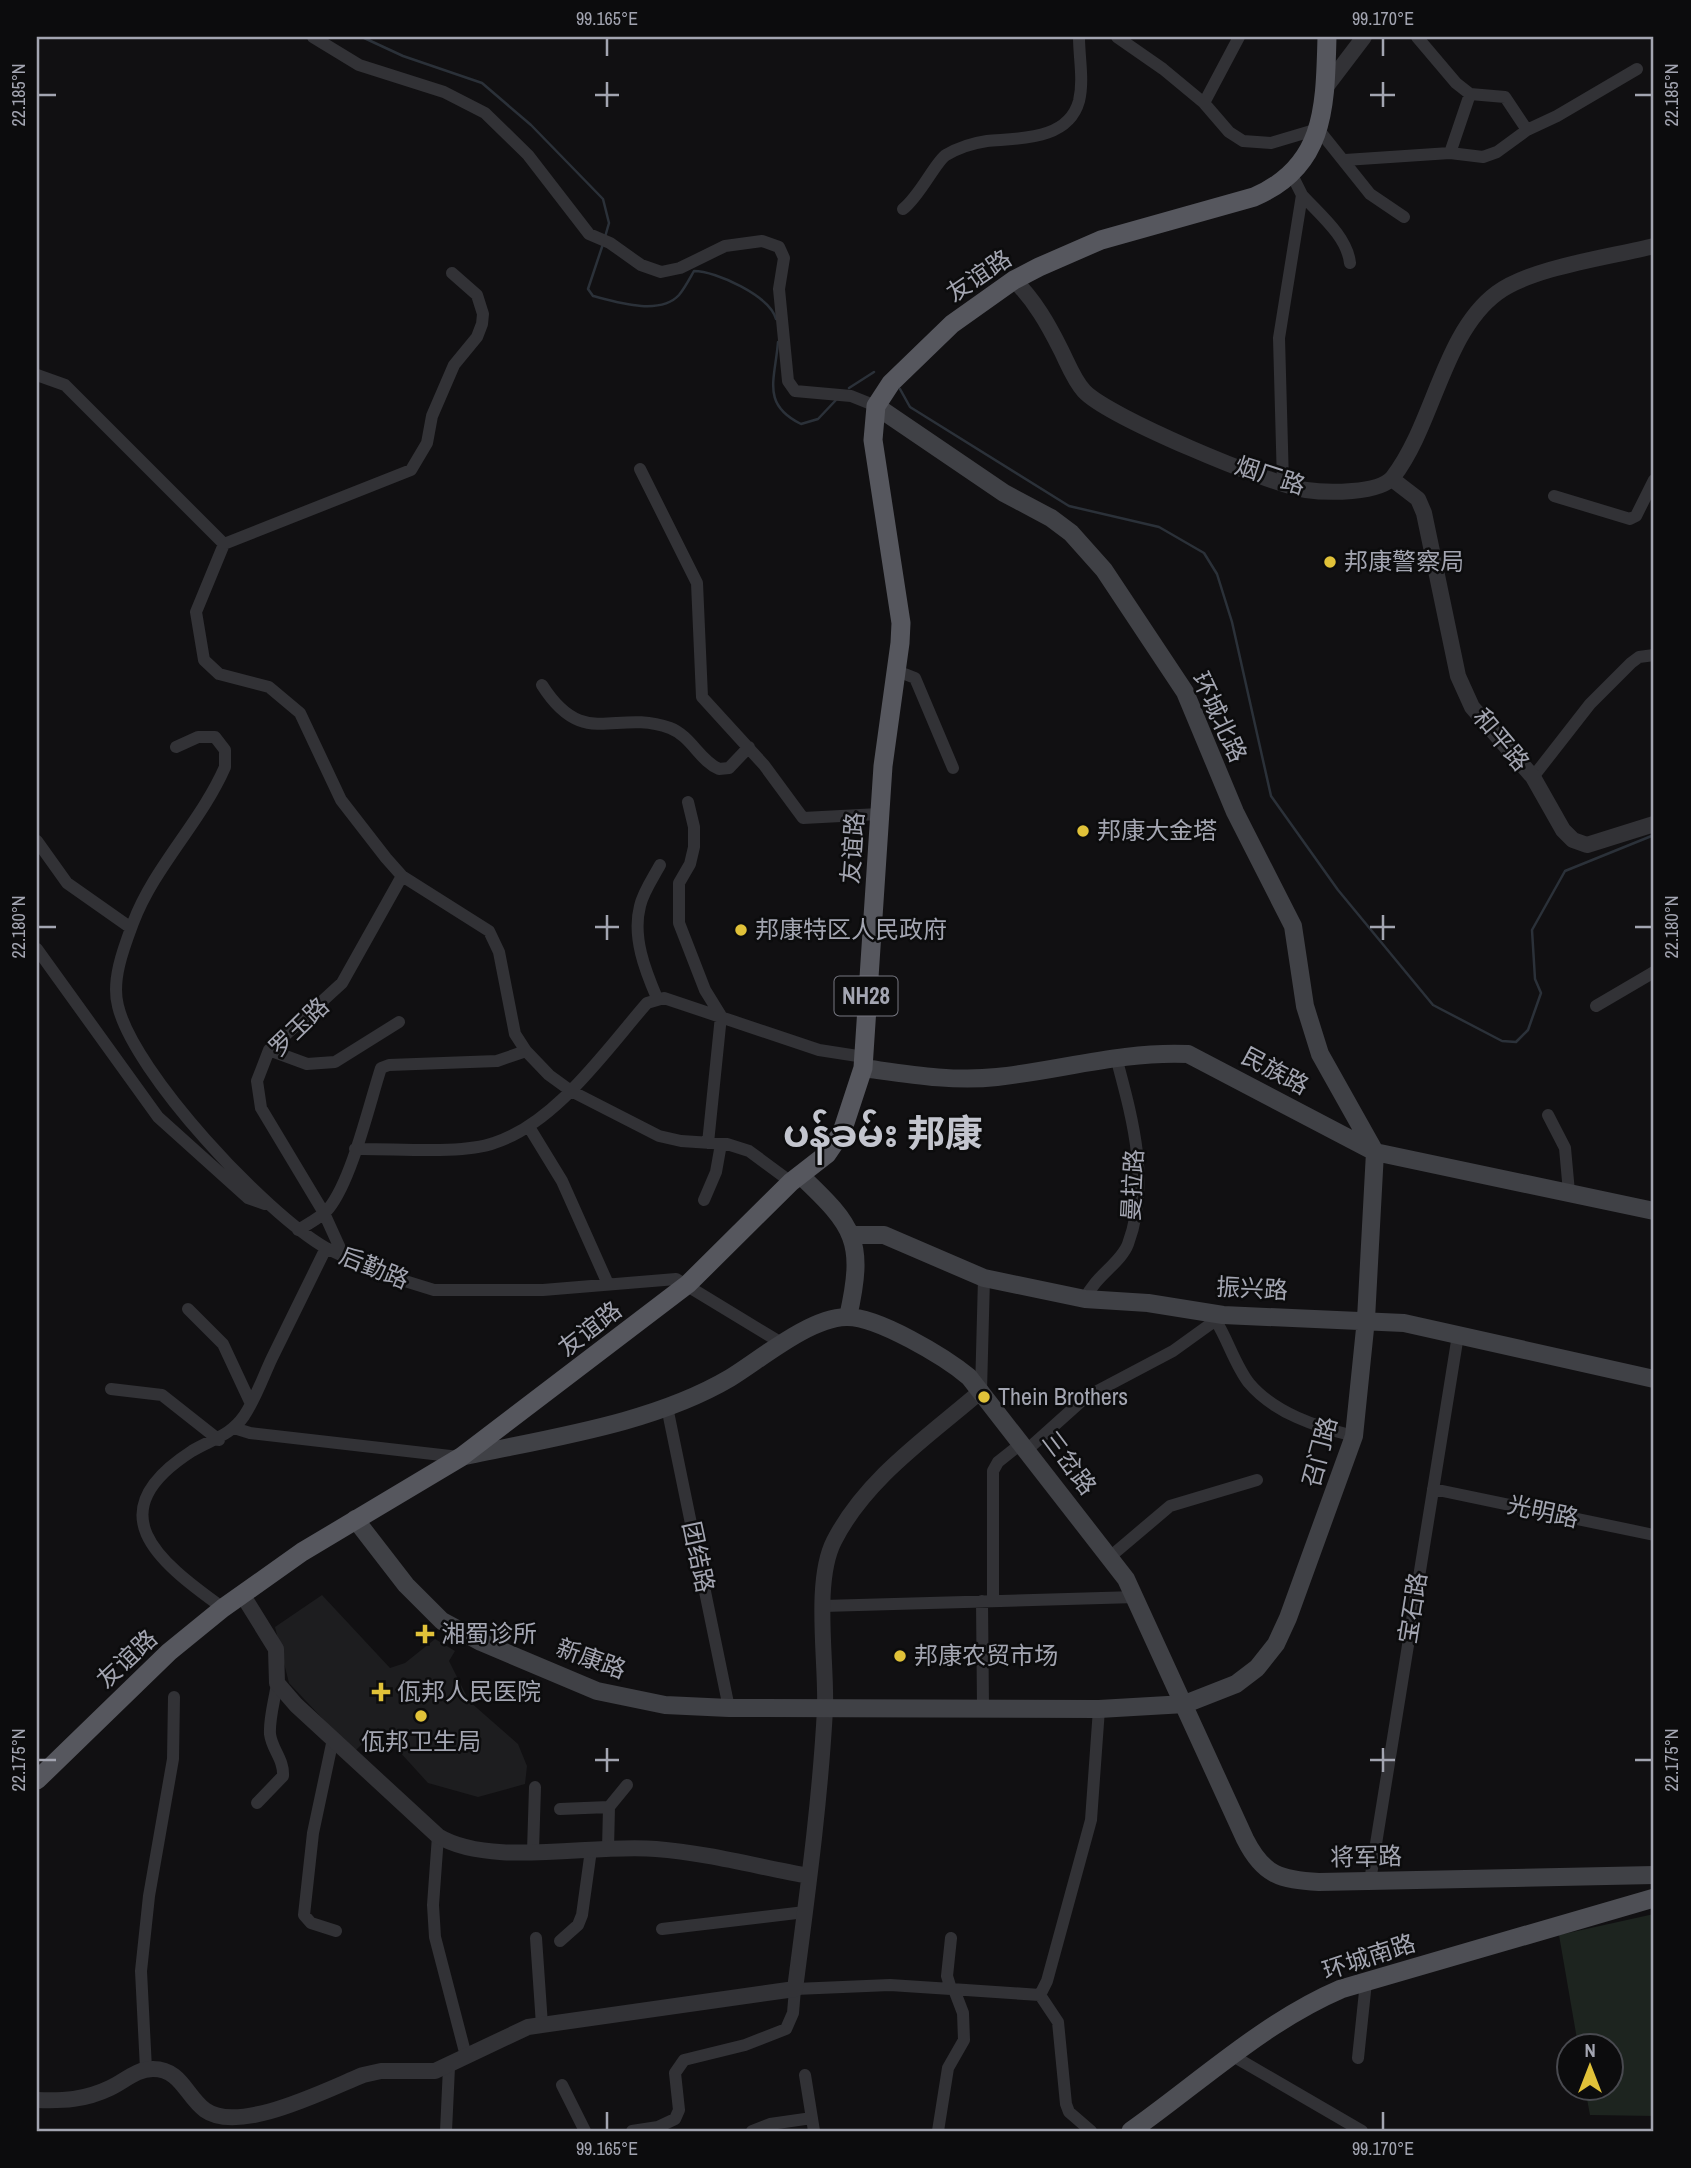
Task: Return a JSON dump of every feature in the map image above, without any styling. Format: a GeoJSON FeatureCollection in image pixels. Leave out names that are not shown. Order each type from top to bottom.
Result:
{"type":"FeatureCollection","features":[{"type":"Feature","properties":{"kind":"highway","name":"友谊路"},"geometry":{"type":"LineString","coordinates":[[37,1780],[169,1652],[223,1608],[355,1519],[461,1457],[688,1284],[796,1179],[827,1154],[842,1132],[864,1062],[879,814],[901,623],[877,476],[873,440],[876,406],[911,361],[952,324],[1014,280],[1101,240],[1254,197],[1276,187],[1292,174],[1307,155],[1318,129],[1325,87],[1327,37]]}},
{"type":"Feature","properties":{"kind":"main road","name":"环城北路"},"geometry":{"type":"LineString","coordinates":[[876,406],[1004,493],[1051,518],[1089,550],[1104,570],[1185,692],[1195,712],[1235,812],[1293,926],[1306,1006],[1320,1054],[1375,1152]]}},
{"type":"Feature","properties":{"kind":"main road","name":"民族路"},"geometry":{"type":"LineString","coordinates":[[864,1062],[959,1080],[1040,1072],[1154,1052],[1188,1054],[1375,1152],[1654,1211]]}},
{"type":"Feature","properties":{"kind":"main road","name":"召门路"},"geometry":{"type":"LineString","coordinates":[[1185,1704],[1237,1684],[1257,1668],[1276,1644],[1312,1559],[1354,1436],[1366,1319],[1375,1152]]}},
{"type":"Feature","properties":{"kind":"main road"},"geometry":{"type":"LineString","coordinates":[[461,1457],[579,1431],[667,1407],[702,1393],[805,1331],[848,1317],[857,1278],[852,1235],[836,1210],[796,1179]]}},
{"type":"Feature","properties":{"kind":"main road","name":"振兴路"},"geometry":{"type":"LineString","coordinates":[[852,1235],[884,1235],[984,1278],[1085,1298],[1148,1303],[1220,1318],[1366,1319],[1404,1323],[1654,1379]]}},
{"type":"Feature","properties":{"kind":"main road","name":"三岔路"},"geometry":{"type":"LineString","coordinates":[[848,1317],[901,1335],[954,1364],[981,1391],[1111,1556],[1136,1597],[1185,1704]]}},
{"type":"Feature","properties":{"kind":"main road","name":"新康路"},"geometry":{"type":"LineString","coordinates":[[355,1519],[406,1585],[442,1621],[481,1642],[597,1692],[664,1705],[729,1708],[1099,1709],[1185,1704]]}},
{"type":"Feature","properties":{"kind":"main road","name":"将军路"},"geometry":{"type":"LineString","coordinates":[[1185,1704],[1245,1839],[1259,1864],[1269,1872],[1299,1881],[1654,1875]]}},
{"type":"Feature","properties":{"kind":"main road"},"geometry":{"type":"LineString","coordinates":[[1633,1876],[1647,1900]]}},
{"type":"Feature","properties":{"kind":"main road","name":"环城南路"},"geometry":{"type":"LineString","coordinates":[[1131,2131],[1233,2056],[1316,2000],[1366,1982],[1647,1900]]}},
{"type":"Feature","properties":{"kind":"street"},"geometry":{"type":"LineString","coordinates":[[313,37],[359,65],[444,92],[485,113],[528,155],[589,234],[641,265],[661,272],[680,268],[725,246],[762,241],[779,247],[783,258],[779,289],[789,381],[795,391],[851,396],[876,406]]}},
{"type":"Feature","properties":{"kind":"street"},"geometry":{"type":"LineString","coordinates":[[903,209],[920,192],[943,157],[986,141],[1039,136],[1070,117],[1079,101],[1081,88],[1079,37]]}},
{"type":"Feature","properties":{"kind":"street"},"geometry":{"type":"LineString","coordinates":[[1118,37],[1204,103],[1228,132],[1243,141],[1271,143],[1318,129],[1370,194],[1404,217]]}},
{"type":"Feature","properties":{"kind":"street"},"geometry":{"type":"LineString","coordinates":[[1204,103],[1239,37]]}},
{"type":"Feature","properties":{"kind":"street"},"geometry":{"type":"LineString","coordinates":[[1325,87],[1364,37]]}},
{"type":"Feature","properties":{"kind":"street"},"geometry":{"type":"LineString","coordinates":[[1418,37],[1456,83],[1470,94],[1505,97],[1527,130]]}},
{"type":"Feature","properties":{"kind":"street"},"geometry":{"type":"LineString","coordinates":[[1345,160],[1450,153],[1483,157],[1497,152],[1527,130],[1557,116],[1637,69]]}},
{"type":"Feature","properties":{"kind":"street"},"geometry":{"type":"LineString","coordinates":[[1450,153],[1470,94]]}},
{"type":"Feature","properties":{"kind":"street"},"geometry":{"type":"LineString","coordinates":[[1292,174],[1302,195],[1342,240],[1349,251],[1350,263]]}},
{"type":"Feature","properties":{"kind":"street"},"geometry":{"type":"LineString","coordinates":[[1283,483],[1279,338],[1302,195]]}},
{"type":"Feature","properties":{"kind":"street"},"geometry":{"type":"LineString","coordinates":[[1392,479],[1430,409],[1466,328],[1498,293],[1521,281],[1551,271],[1654,246]]}},
{"type":"Feature","properties":{"kind":"street"},"geometry":{"type":"LineString","coordinates":[[452,273],[477,295],[483,314],[482,324],[477,337],[454,365],[432,416],[427,443],[411,470],[224,544],[196,612],[204,660],[219,674],[269,687],[300,713],[341,800],[402,876],[489,931],[499,952],[515,1034],[526,1051],[550,1075],[570,1091],[659,1136],[714,1143],[749,1151],[796,1179]]}},
{"type":"Feature","properties":{"kind":"street","name":"烟厂路"},"geometry":{"type":"LineString","coordinates":[[1014,280],[1039,308],[1077,381],[1094,400],[1117,414],[1242,469],[1305,490],[1361,490],[1392,479]]}},
{"type":"Feature","properties":{"kind":"street"},"geometry":{"type":"LineString","coordinates":[[37,375],[65,385],[224,544]]}},
{"type":"Feature","properties":{"kind":"street"},"geometry":{"type":"LineString","coordinates":[[640,469],[697,583],[702,697],[749,747],[803,818],[879,814]]}},
{"type":"Feature","properties":{"kind":"street","name":"和平路"},"geometry":{"type":"LineString","coordinates":[[1392,479],[1418,499],[1424,513],[1458,676],[1472,707],[1533,777],[1563,830],[1573,840],[1587,845],[1654,824]]}},
{"type":"Feature","properties":{"kind":"street"},"geometry":{"type":"LineString","coordinates":[[1554,496],[1620,519],[1630,519],[1636,516],[1654,480]]}},
{"type":"Feature","properties":{"kind":"street"},"geometry":{"type":"LineString","coordinates":[[1533,777],[1590,704],[1639,657],[1654,655]]}},
{"type":"Feature","properties":{"kind":"street"},"geometry":{"type":"LineString","coordinates":[[897,671],[915,678],[953,768]]}},
{"type":"Feature","properties":{"kind":"street"},"geometry":{"type":"LineString","coordinates":[[542,685],[553,703],[581,724],[649,724],[669,728],[683,734],[719,769],[729,768],[749,747]]}},
{"type":"Feature","properties":{"kind":"street"},"geometry":{"type":"LineString","coordinates":[[176,747],[198,737],[215,737],[225,750],[225,768],[143,902],[131,928],[116,992],[122,1019],[175,1105],[272,1206],[298,1230],[326,1248]]}},
{"type":"Feature","properties":{"kind":"street"},"geometry":{"type":"LineString","coordinates":[[688,802],[694,827],[694,847],[690,864],[680,883],[679,923],[705,990],[721,1016],[714,1143],[716,1172],[704,1200]]}},
{"type":"Feature","properties":{"kind":"street"},"geometry":{"type":"LineString","coordinates":[[37,841],[67,883],[131,928]]}},
{"type":"Feature","properties":{"kind":"street"},"geometry":{"type":"LineString","coordinates":[[657,998],[644,968],[638,937],[640,905],[660,865]]}},
{"type":"Feature","properties":{"kind":"street","name":"罗玉路"},"geometry":{"type":"LineString","coordinates":[[344,1257],[324,1213],[261,1108],[257,1081],[270,1050],[342,984],[402,876]]}},
{"type":"Feature","properties":{"kind":"street"},"geometry":{"type":"LineString","coordinates":[[37,949],[158,1117],[248,1198],[272,1206]]}},
{"type":"Feature","properties":{"kind":"street"},"geometry":{"type":"LineString","coordinates":[[1596,1006],[1654,972]]}},
{"type":"Feature","properties":{"kind":"street"},"geometry":{"type":"LineString","coordinates":[[355,1149],[475,1147],[496,1143],[528,1127],[570,1091],[647,1003],[657,998],[864,1062]]}},
{"type":"Feature","properties":{"kind":"street"},"geometry":{"type":"LineString","coordinates":[[270,1050],[307,1064],[335,1062],[399,1023]]}},
{"type":"Feature","properties":{"kind":"street"},"geometry":{"type":"LineString","coordinates":[[298,1230],[324,1213],[336,1197],[355,1149],[381,1068],[385,1065],[497,1061],[526,1051]]}},
{"type":"Feature","properties":{"kind":"street","name":"曼拉路"},"geometry":{"type":"LineString","coordinates":[[1085,1298],[1092,1282],[1128,1246],[1135,1206],[1140,1163],[1134,1124],[1116,1057]]}},
{"type":"Feature","properties":{"kind":"street"},"geometry":{"type":"LineString","coordinates":[[1548,1115],[1559,1130],[1570,1192]]}},
{"type":"Feature","properties":{"kind":"street"},"geometry":{"type":"LineString","coordinates":[[528,1127],[562,1181],[608,1284]]}},
{"type":"Feature","properties":{"kind":"street","name":"后勤路"},"geometry":{"type":"LineString","coordinates":[[223,1608],[168,1563],[141,1523],[144,1498],[151,1484],[194,1450],[219,1440],[234,1428],[251,1404],[326,1248],[379,1273],[434,1290],[543,1290],[668,1278],[688,1284],[783,1344]]}},
{"type":"Feature","properties":{"kind":"street"},"geometry":{"type":"LineString","coordinates":[[632,2131],[658,2127],[675,2119],[679,2109],[676,2073],[684,2060],[694,2055],[745,2045],[786,2029],[793,2012],[825,1707],[823,1605],[831,1545],[876,1481],[981,1391],[984,1278]]}},
{"type":"Feature","properties":{"kind":"street"},"geometry":{"type":"LineString","coordinates":[[188,1309],[223,1344],[251,1404]]}},
{"type":"Feature","properties":{"kind":"street"},"geometry":{"type":"LineString","coordinates":[[983,1707],[993,1471],[998,1462],[1025,1446],[1086,1397],[1173,1350],[1220,1318],[1246,1377],[1271,1402],[1314,1426],[1354,1436]]}},
{"type":"Feature","properties":{"kind":"street","name":"宝石路"},"geometry":{"type":"LineString","coordinates":[[1370,1881],[1458,1335]]}},
{"type":"Feature","properties":{"kind":"street"},"geometry":{"type":"LineString","coordinates":[[111,1389],[162,1395],[219,1440]]}},
{"type":"Feature","properties":{"kind":"street","name":"团结路"},"geometry":{"type":"LineString","coordinates":[[667,1407],[729,1708]]}},
{"type":"Feature","properties":{"kind":"street"},"geometry":{"type":"LineString","coordinates":[[234,1428],[250,1433],[461,1457]]}},
{"type":"Feature","properties":{"kind":"street"},"geometry":{"type":"LineString","coordinates":[[1111,1556],[1170,1506],[1257,1480]]}},
{"type":"Feature","properties":{"kind":"street","name":"光明路"},"geometry":{"type":"LineString","coordinates":[[1433,1489],[1654,1535]]}},
{"type":"Feature","properties":{"kind":"street"},"geometry":{"type":"LineString","coordinates":[[242,1594],[275,1649],[277,1684],[270,1732],[274,1748],[283,1763],[282,1776],[257,1803]]}},
{"type":"Feature","properties":{"kind":"street"},"geometry":{"type":"LineString","coordinates":[[823,1605],[1136,1597]]}},
{"type":"Feature","properties":{"kind":"street"},"geometry":{"type":"LineString","coordinates":[[277,1684],[438,1836],[465,1848],[675,1851],[809,1876]]}},
{"type":"Feature","properties":{"kind":"street"},"geometry":{"type":"LineString","coordinates":[[146,2069],[141,1971],[149,1896],[173,1759],[174,1697]]}},
{"type":"Feature","properties":{"kind":"street"},"geometry":{"type":"LineString","coordinates":[[1040,1995],[1047,1981],[1090,1820],[1099,1709]]}},
{"type":"Feature","properties":{"kind":"street"},"geometry":{"type":"LineString","coordinates":[[333,1739],[313,1833],[304,1915],[311,1923],[336,1931]]}},
{"type":"Feature","properties":{"kind":"street"},"geometry":{"type":"LineString","coordinates":[[560,1941],[578,1925],[582,1916],[609,1807],[627,1785]]}},
{"type":"Feature","properties":{"kind":"street"},"geometry":{"type":"LineString","coordinates":[[533,1851],[535,1787]]}},
{"type":"Feature","properties":{"kind":"street"},"geometry":{"type":"LineString","coordinates":[[561,1809],[609,1807]]}},
{"type":"Feature","properties":{"kind":"street"},"geometry":{"type":"LineString","coordinates":[[438,1836],[433,1905],[435,1937],[466,2056]]}},
{"type":"Feature","properties":{"kind":"street"},"geometry":{"type":"LineString","coordinates":[[662,1929],[805,1912]]}},
{"type":"Feature","properties":{"kind":"street"},"geometry":{"type":"LineString","coordinates":[[536,1938],[542,2025]]}},
{"type":"Feature","properties":{"kind":"street"},"geometry":{"type":"LineString","coordinates":[[937,2131],[948,2068],[964,2040],[963,2013],[947,1976],[951,1938]]}},
{"type":"Feature","properties":{"kind":"street"},"geometry":{"type":"LineString","coordinates":[[1358,2058],[1366,1982]]}},
{"type":"Feature","properties":{"kind":"street"},"geometry":{"type":"LineString","coordinates":[[37,2100],[72,2101],[146,2069],[169,2071],[206,2111],[228,2117],[268,2112],[381,2071],[435,2071],[449,2067],[501,2037],[542,2025],[795,1989],[890,1985],[1040,1995]]}},
{"type":"Feature","properties":{"kind":"street"},"geometry":{"type":"LineString","coordinates":[[1040,1995],[1058,2022],[1066,2104],[1069,2112],[1091,2131]]}},
{"type":"Feature","properties":{"kind":"street"},"geometry":{"type":"LineString","coordinates":[[1233,2056],[1362,2131]]}},
{"type":"Feature","properties":{"kind":"street"},"geometry":{"type":"LineString","coordinates":[[446,2131],[449,2067]]}},
{"type":"Feature","properties":{"kind":"street"},"geometry":{"type":"LineString","coordinates":[[752,2131],[770,2124],[813,2125],[805,2074]]}},
{"type":"Feature","properties":{"kind":"street"},"geometry":{"type":"LineString","coordinates":[[562,2085],[585,2131]]}},
{"type":"Feature","properties":{"kind":"shaded area","name":"佤邦人民医院"},"geometry":{"type":"Polygon","coordinates":[[[322,1595],[390,1668],[405,1663],[435,1639],[455,1651],[449,1661],[469,1701],[518,1744],[527,1766],[525,1784],[478,1797],[428,1783],[378,1728],[355,1751],[289,1683],[275,1627],[322,1595]]]}},
{"type":"Feature","properties":{"kind":"shaded area"},"geometry":{"type":"Polygon","coordinates":[[[1654,1914],[1654,2116],[1590,2115],[1588,2102],[1624,2102],[1624,2032],[1576,2032],[1559,1935],[1654,1914]]]}},
{"type":"Feature","properties":{"kind":"waterway"},"geometry":{"type":"LineString","coordinates":[[362,37],[403,56],[482,83],[531,125],[603,199],[609,223],[605,237]]}},
{"type":"Feature","properties":{"kind":"waterway"},"geometry":{"type":"LineString","coordinates":[[603,244],[588,289],[593,296],[638,306],[661,305],[679,295],[694,271],[704,272],[741,286],[764,302],[776,319]]}},
{"type":"Feature","properties":{"kind":"waterway"},"geometry":{"type":"LineString","coordinates":[[778,342],[773,390],[780,408],[801,424],[818,419],[836,400]]}},
{"type":"Feature","properties":{"kind":"waterway"},"geometry":{"type":"LineString","coordinates":[[849,388],[874,372]]}},
{"type":"Feature","properties":{"kind":"waterway"},"geometry":{"type":"LineString","coordinates":[[900,389],[910,407],[1069,506],[1159,527],[1204,553],[1217,574],[1232,622],[1271,796],[1338,890],[1433,1005],[1502,1041],[1516,1042],[1528,1030],[1541,993],[1535,979],[1532,930],[1565,871],[1654,835]]}},
{"type":"Feature","properties":{"kind":"place","name":"邦康警察局"},"geometry":{"type":"Point","coordinates":[1330,562]}},
{"type":"Feature","properties":{"kind":"place","name":"邦康大金塔"},"geometry":{"type":"Point","coordinates":[1083,831]}},
{"type":"Feature","properties":{"kind":"place","name":"邦康特区人民政府"},"geometry":{"type":"Point","coordinates":[741,930]}},
{"type":"Feature","properties":{"kind":"place","name":"Thein Brothers"},"geometry":{"type":"Point","coordinates":[984,1397]}},
{"type":"Feature","properties":{"kind":"place","name":"湘蜀诊所"},"geometry":{"type":"Point","coordinates":[425,1634]}},
{"type":"Feature","properties":{"kind":"place","name":"邦康农贸市场"},"geometry":{"type":"Point","coordinates":[900,1656]}},
{"type":"Feature","properties":{"kind":"place","name":"佤邦人民医院"},"geometry":{"type":"Point","coordinates":[381,1692]}},
{"type":"Feature","properties":{"kind":"place","name":"佤邦卫生局"},"geometry":{"type":"Point","coordinates":[421,1716]}},
{"type":"Feature","properties":{"kind":"district","name":"ပန်ခမ်း 邦康"},"geometry":{"type":"Point","coordinates":[883,1134]}}]}
